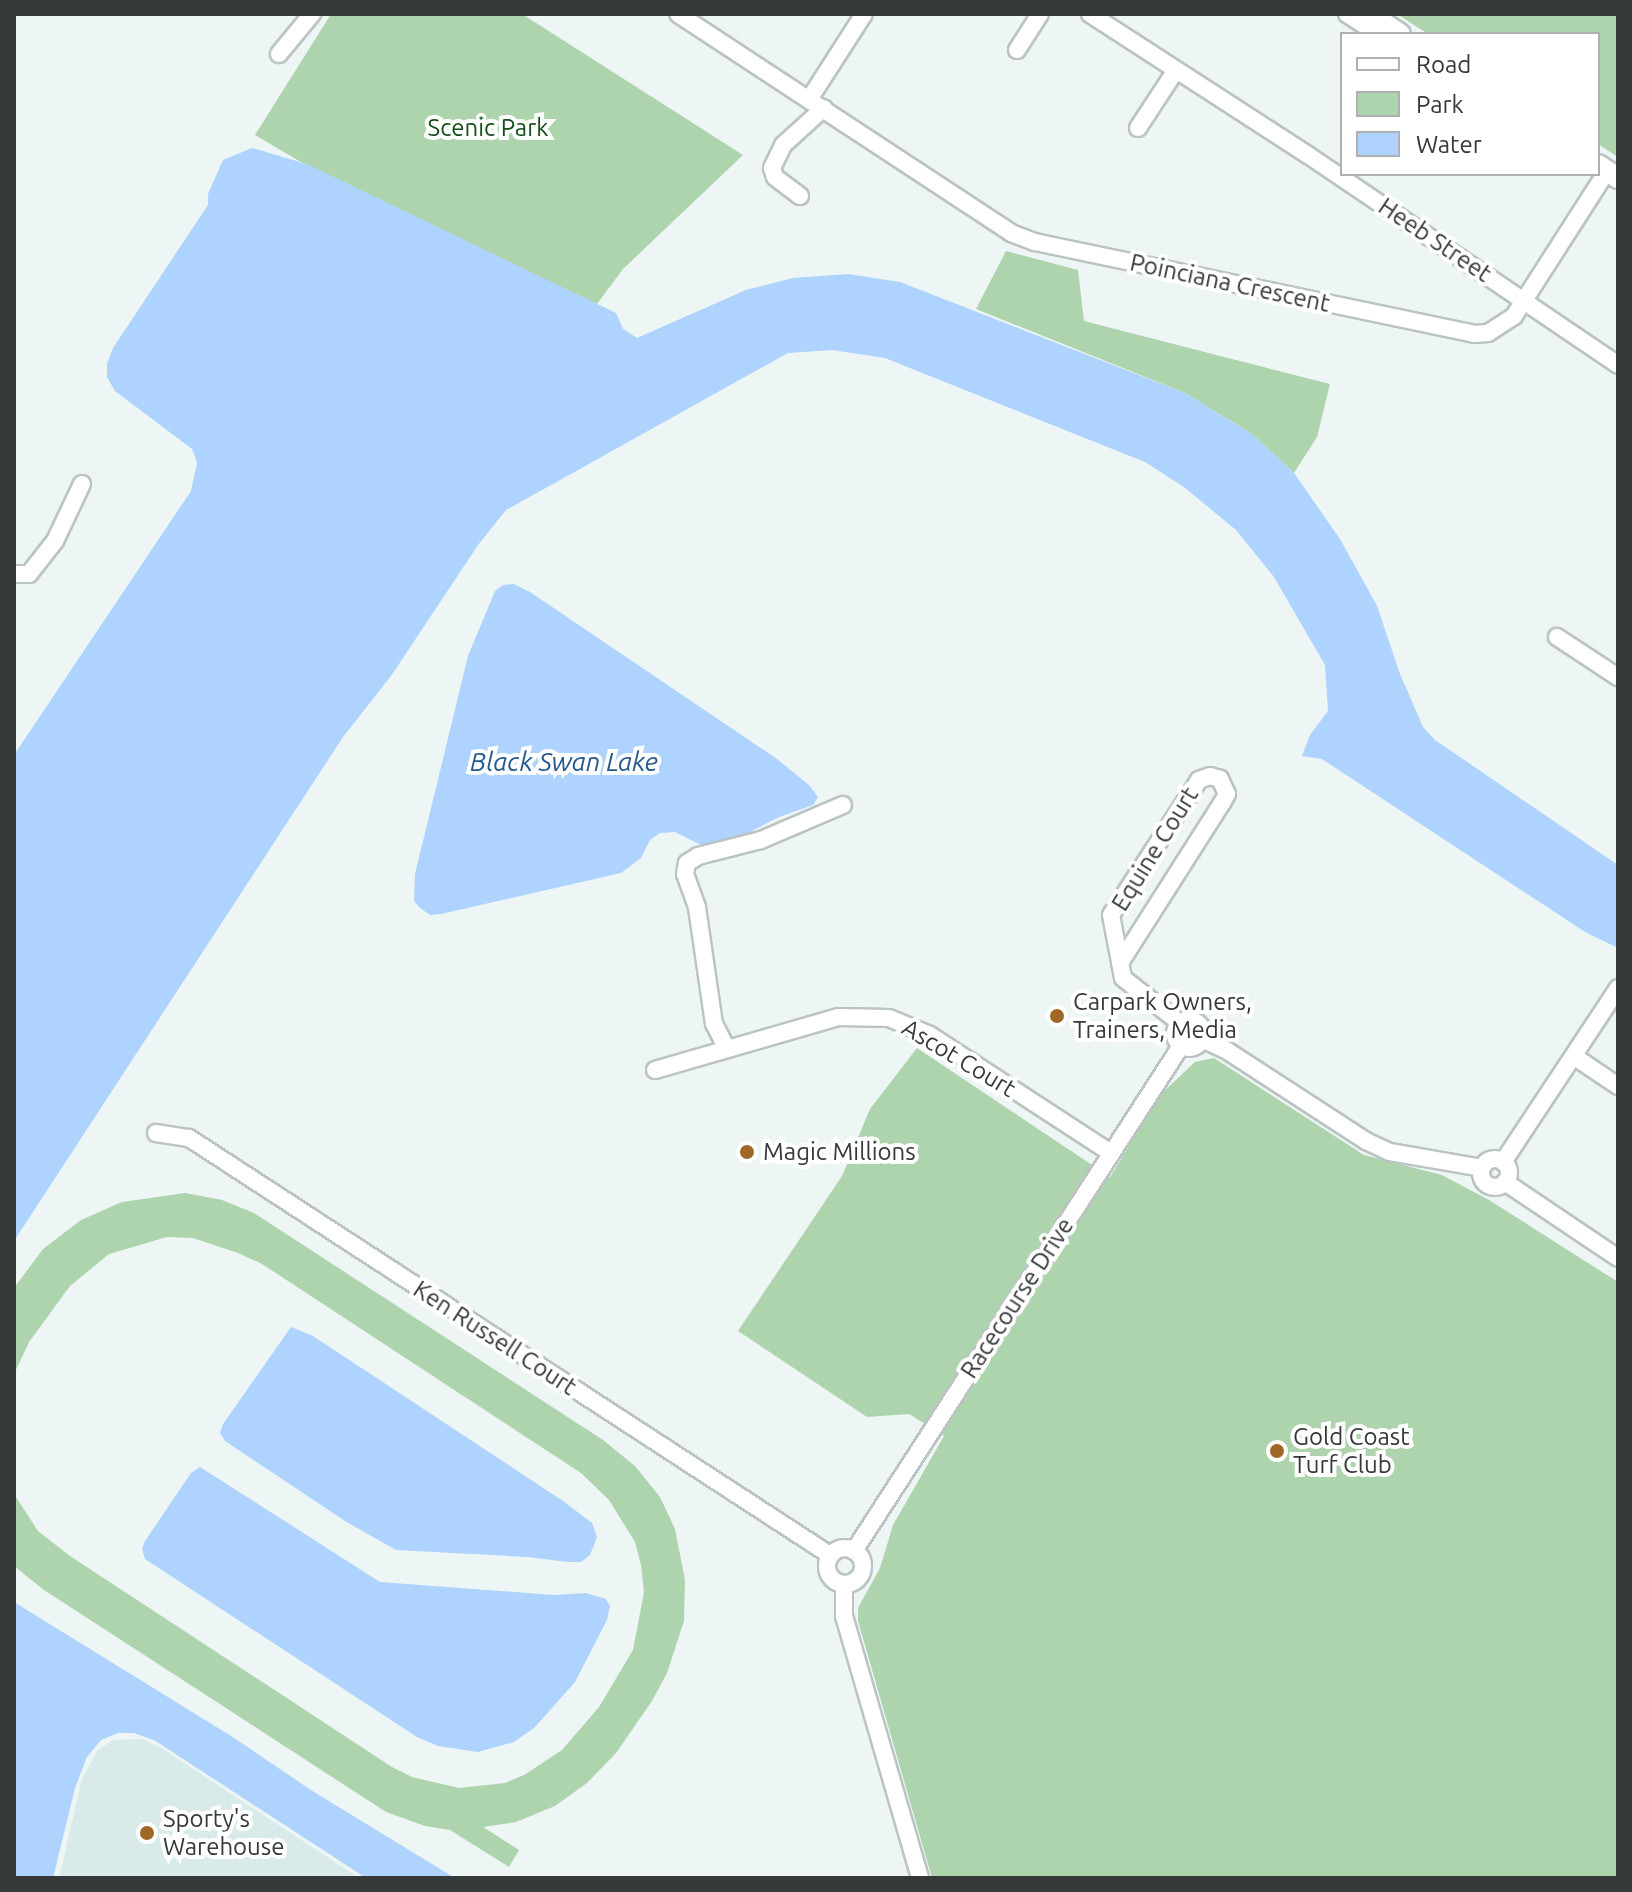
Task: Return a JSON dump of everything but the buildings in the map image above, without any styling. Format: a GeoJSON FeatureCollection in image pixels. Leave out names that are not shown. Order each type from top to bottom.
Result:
{"type":"FeatureCollection","features":[{"type":"Feature","properties":{"kind":"main road"},"geometry":{"type":"LineString","coordinates":[[1370,14],[1397,32]]}},
{"type":"Feature","properties":{"kind":"street"},"geometry":{"type":"LineString","coordinates":[[279,54],[312,14]]}},
{"type":"Feature","properties":{"kind":"street","name":"Poinciana Crescent"},"geometry":{"type":"LineString","coordinates":[[678,14],[817,103],[988,220],[1035,242],[1474,334],[1488,333],[1504,326],[1526,300],[1608,171]]}},
{"type":"Feature","properties":{"kind":"street"},"geometry":{"type":"LineString","coordinates":[[800,196],[775,177],[772,168],[783,145],[817,103],[864,14]]}},
{"type":"Feature","properties":{"kind":"street"},"geometry":{"type":"LineString","coordinates":[[1017,50],[1040,14]]}},
{"type":"Feature","properties":{"kind":"street","name":"Heeb Street"},"geometry":{"type":"LineString","coordinates":[[1090,14],[1526,300],[1618,365]]}},
{"type":"Feature","properties":{"kind":"street"},"geometry":{"type":"LineString","coordinates":[[1347,14],[1375,32]]}},
{"type":"Feature","properties":{"kind":"street"},"geometry":{"type":"LineString","coordinates":[[1138,128],[1176,70]]}},
{"type":"Feature","properties":{"kind":"street"},"geometry":{"type":"LineString","coordinates":[[14,574],[29,574],[55,541],[82,484]]}},
{"type":"Feature","properties":{"kind":"street"},"geometry":{"type":"LineString","coordinates":[[1557,637],[1618,677]]}},
{"type":"Feature","properties":{"kind":"street","name":"Equine Court"},"geometry":{"type":"LineString","coordinates":[[1120,963],[1227,794],[1220,779],[1210,776],[1199,780],[1111,915],[1120,963],[1123,978],[1180,1023]]}},
{"type":"Feature","properties":{"kind":"street"},"geometry":{"type":"LineString","coordinates":[[727,1049],[714,1024],[697,907],[685,874],[687,863],[698,856],[761,840],[843,805]]}},
{"type":"Feature","properties":{"kind":"street"},"geometry":{"type":"LineString","coordinates":[[1503,1162],[1618,988]]}},
{"type":"Feature","properties":{"kind":"street","name":"Ascot Court"},"geometry":{"type":"LineString","coordinates":[[655,1070],[839,1017],[889,1018],[930,1035],[1111,1153]]}},
{"type":"Feature","properties":{"kind":"street"},"geometry":{"type":"LineString","coordinates":[[1189,1020],[1198,1023],[1202,1039],[1191,1048],[1181,1046],[1174,1036],[1180,1023],[1189,1020]]}},
{"type":"Feature","properties":{"kind":"street"},"geometry":{"type":"LineString","coordinates":[[1202,1039],[1219,1045],[1366,1141],[1390,1152],[1482,1168]]}},
{"type":"Feature","properties":{"kind":"street","name":"Racecourse Drive"},"geometry":{"type":"LineString","coordinates":[[830,1555],[828,1574],[844,1584],[855,1581],[861,1572],[862,1562],[854,1551],[1181,1046]]}},
{"type":"Feature","properties":{"kind":"street"},"geometry":{"type":"LineString","coordinates":[[1575,1057],[1618,1086]]}},
{"type":"Feature","properties":{"kind":"street","name":"Ken Russell Court"},"geometry":{"type":"LineString","coordinates":[[156,1133],[189,1138],[830,1555]]}},
{"type":"Feature","properties":{"kind":"street"},"geometry":{"type":"LineString","coordinates":[[1489,1161],[1503,1162],[1509,1175],[1505,1182],[1498,1187],[1486,1184],[1481,1177],[1482,1168],[1489,1161]]}},
{"type":"Feature","properties":{"kind":"street"},"geometry":{"type":"LineString","coordinates":[[1505,1182],[1618,1258]]}},
{"type":"Feature","properties":{"kind":"street"},"geometry":{"type":"LineString","coordinates":[[830,1555],[839,1549],[854,1551]]}},
{"type":"Feature","properties":{"kind":"street","name":"Racecourse Drive"},"geometry":{"type":"LineString","coordinates":[[844,1584],[844,1616],[920,1878]]}},
{"type":"Feature","properties":{"kind":"shaded area"},"geometry":{"type":"Polygon","coordinates":[[[142,1739],[163,1749],[359,1878],[59,1878],[82,1779],[97,1751],[113,1740],[142,1739]]]}},
{"type":"Feature","properties":{"kind":"green space","name":"Scenic Park"},"geometry":{"type":"Polygon","coordinates":[[[331,14],[522,14],[743,155],[623,269],[597,304],[328,178],[255,135],[331,14]]]}},
{"type":"Feature","properties":{"kind":"green space"},"geometry":{"type":"Polygon","coordinates":[[[1397,14],[1618,14],[1618,157],[1600,145],[1600,32],[1425,32],[1397,14]]]}},
{"type":"Feature","properties":{"kind":"green space"},"geometry":{"type":"Polygon","coordinates":[[[1006,251],[1078,270],[1084,321],[1330,384],[1317,437],[1294,473],[1252,434],[1185,393],[976,309],[1006,251]]]}},
{"type":"Feature","properties":{"kind":"green space","name":"Gold Coast Turf Club"},"geometry":{"type":"Polygon","coordinates":[[[917,1048],[1110,1177],[1161,1094],[1195,1062],[1214,1058],[1364,1155],[1442,1175],[1489,1200],[1618,1282],[1618,1878],[932,1878],[858,1621],[858,1608],[880,1568],[893,1525],[944,1436],[909,1414],[867,1417],[738,1331],[842,1176],[870,1109],[917,1048]]]}},
{"type":"Feature","properties":{"kind":"green space"},"geometry":{"type":"Polygon","coordinates":[[[185,1193],[222,1200],[254,1213],[603,1440],[635,1466],[660,1497],[675,1529],[685,1580],[684,1621],[667,1673],[652,1701],[616,1753],[587,1783],[555,1806],[516,1822],[483,1827],[519,1850],[509,1867],[450,1830],[425,1826],[386,1812],[44,1590],[14,1566],[14,1494],[38,1531],[70,1556],[392,1767],[412,1777],[459,1788],[505,1783],[524,1775],[562,1750],[599,1707],[633,1650],[644,1592],[641,1565],[635,1542],[609,1500],[581,1473],[262,1264],[238,1253],[193,1238],[167,1237],[109,1254],[70,1286],[29,1342],[14,1374],[14,1288],[43,1249],[81,1220],[122,1202],[185,1193]]]}},
{"type":"Feature","properties":{"kind":"water"},"geometry":{"type":"Polygon","coordinates":[[[252,148],[307,164],[616,313],[623,329],[637,338],[746,290],[793,278],[848,274],[900,282],[1185,393],[1252,434],[1294,473],[1340,539],[1377,606],[1400,674],[1423,727],[1435,740],[1618,865],[1618,948],[1585,932],[1322,759],[1302,756],[1310,735],[1328,711],[1325,665],[1274,577],[1236,530],[1184,487],[1145,462],[885,358],[832,350],[788,353],[506,510],[478,545],[391,676],[343,737],[14,1241],[14,755],[191,491],[197,463],[192,449],[115,391],[107,377],[107,364],[113,348],[208,205],[208,194],[223,160],[252,148]]]}},
{"type":"Feature","properties":{"kind":"water","name":"Black Swan Lake"},"geometry":{"type":"Polygon","coordinates":[[[514,584],[777,759],[809,785],[818,797],[813,805],[779,817],[736,839],[703,846],[675,832],[660,833],[650,840],[641,858],[621,873],[441,914],[430,915],[420,908],[414,901],[415,874],[468,656],[495,591],[503,585],[514,584]]]}},
{"type":"Feature","properties":{"kind":"water"},"geometry":{"type":"Polygon","coordinates":[[[291,1327],[313,1336],[592,1523],[597,1537],[590,1555],[581,1562],[568,1562],[396,1550],[345,1521],[225,1441],[220,1433],[223,1424],[291,1327]]]}},
{"type":"Feature","properties":{"kind":"water"},"geometry":{"type":"Polygon","coordinates":[[[200,1467],[380,1582],[554,1595],[586,1593],[606,1599],[610,1606],[607,1620],[575,1682],[534,1728],[514,1742],[478,1752],[438,1746],[417,1737],[145,1559],[142,1549],[145,1541],[191,1473],[200,1467]]]}},
{"type":"Feature","properties":{"kind":"water"},"geometry":{"type":"Polygon","coordinates":[[[14,1602],[455,1878],[366,1878],[154,1740],[134,1733],[118,1733],[101,1740],[87,1757],[75,1788],[53,1878],[14,1878],[14,1602]]]}},
{"type":"Feature","properties":{"kind":"place","name":"Carpark Owners, Trainers, Media"},"geometry":{"type":"Point","coordinates":[1057,1016]}},
{"type":"Feature","properties":{"kind":"place","name":"Magic Millions"},"geometry":{"type":"Point","coordinates":[747,1152]}},
{"type":"Feature","properties":{"kind":"place","name":"Gold Coast Turf Club"},"geometry":{"type":"Point","coordinates":[1277,1451]}},
{"type":"Feature","properties":{"kind":"place","name":"Sporty's Warehouse"},"geometry":{"type":"Point","coordinates":[147,1833]}}]}
